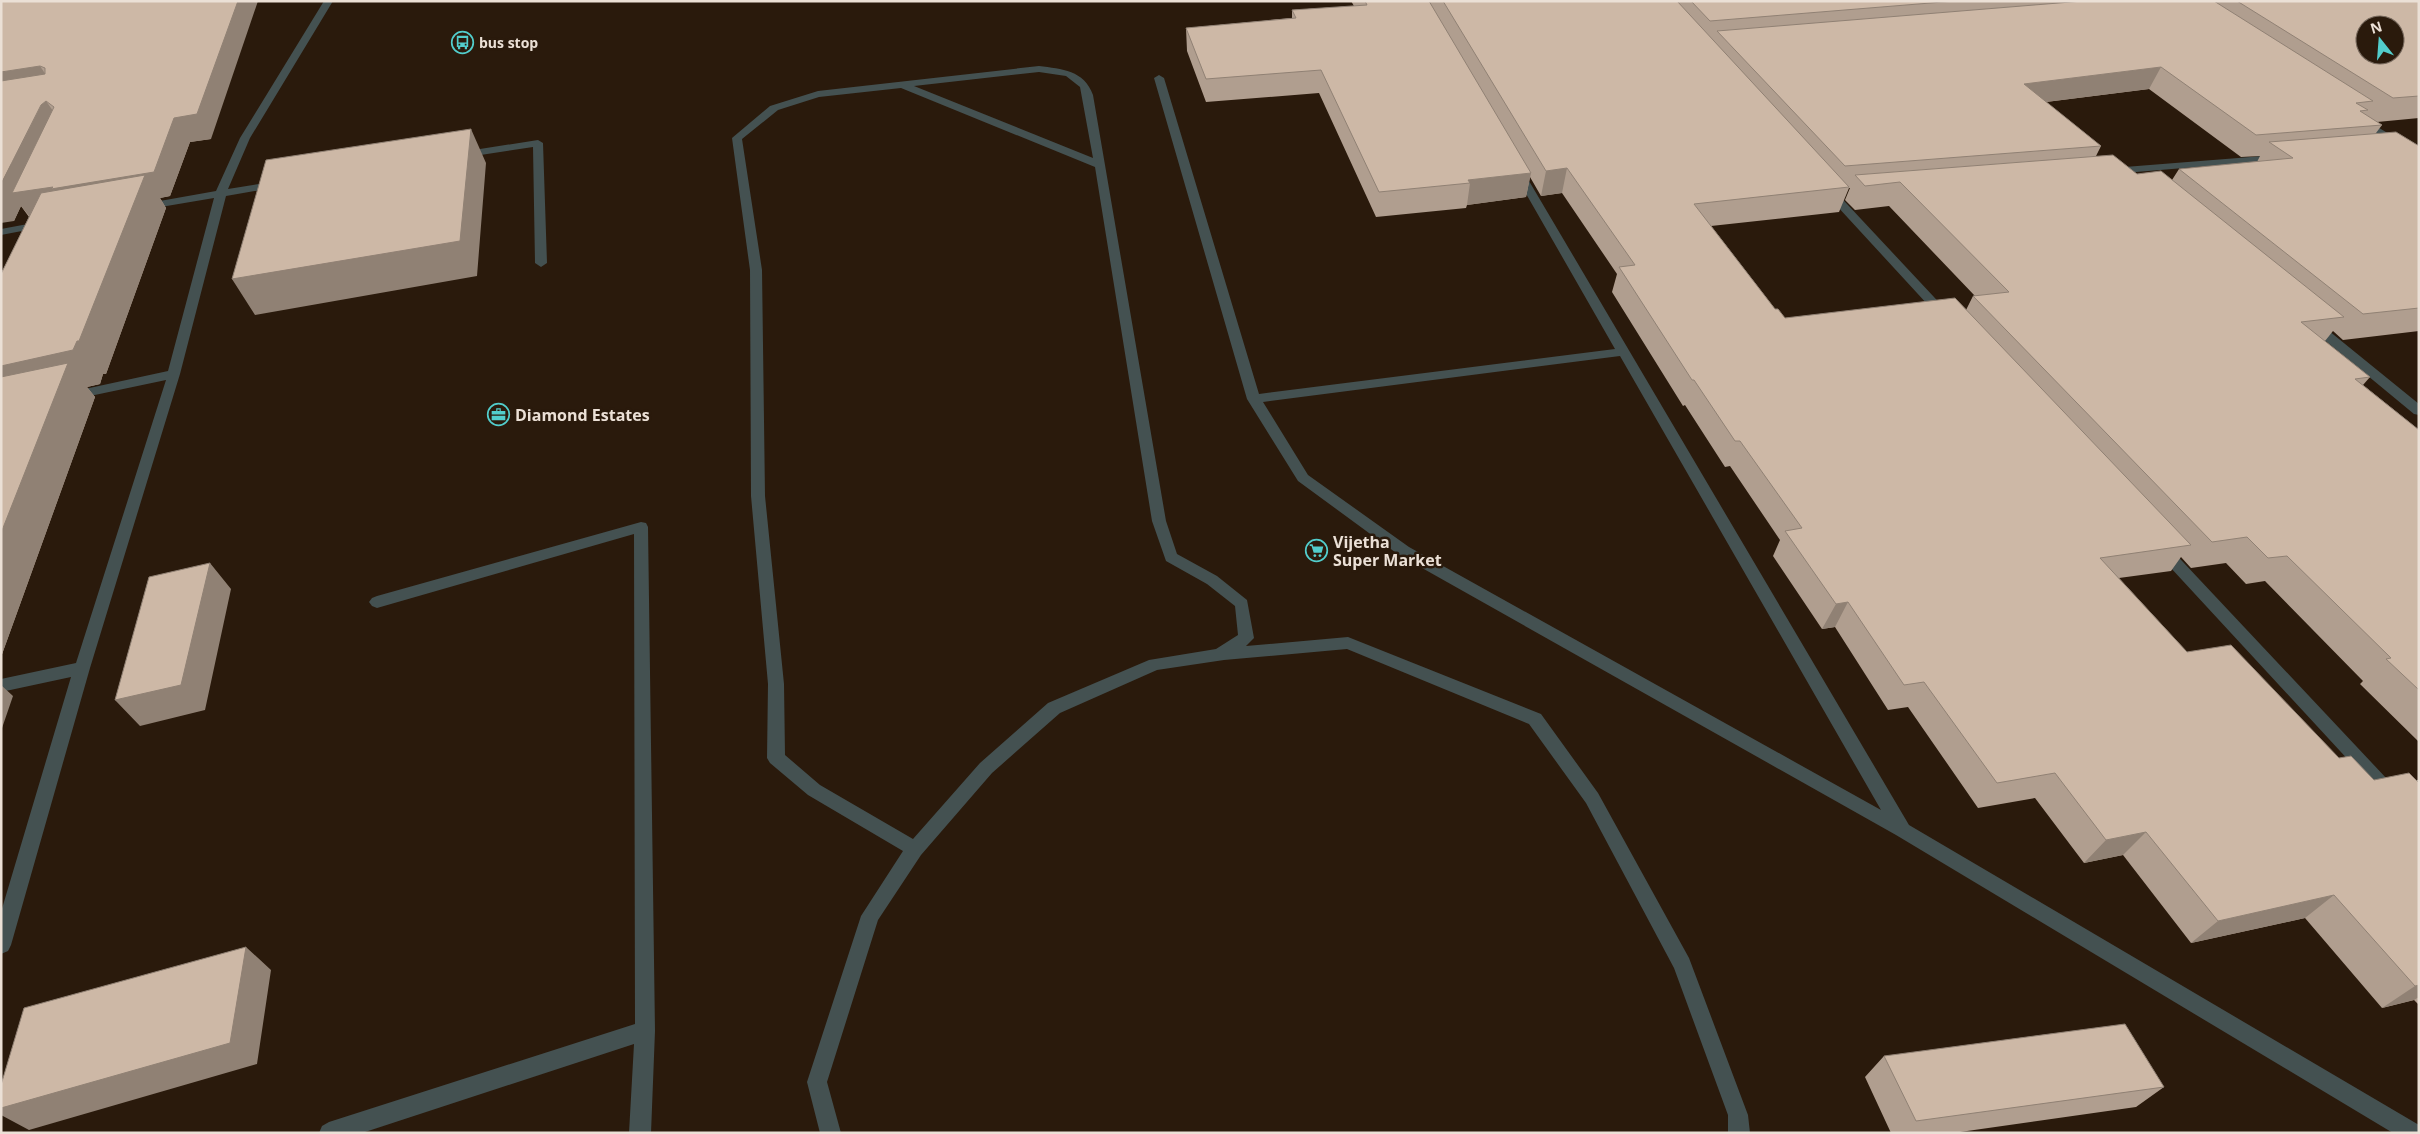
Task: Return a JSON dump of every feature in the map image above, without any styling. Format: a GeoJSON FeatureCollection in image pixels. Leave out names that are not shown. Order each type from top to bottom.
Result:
{"type":"FeatureCollection","features":[{"type":"Feature","properties":{"kind":"street"},"geometry":{"type":"LineString","coordinates":[[1,945],[82,668],[174,374],[221,193],[245,138],[329,1]]}},
{"type":"Feature","properties":{"kind":"street"},"geometry":{"type":"LineString","coordinates":[[915,849],[814,790],[776,758],[776,684],[758,496],[756,270],[737,138],[774,108],[818,94],[1039,69],[1072,73],[1085,85],[1160,521],[1170,557],[1212,580],[1242,604],[1246,638],[1220,655]]}},
{"type":"Feature","properties":{"kind":"street"},"geometry":{"type":"LineString","coordinates":[[1159,78],[1254,399],[1303,478],[1404,551],[1902,830],[2413,1133]]}},
{"type":"Feature","properties":{"kind":"street"},"geometry":{"type":"LineString","coordinates":[[902,85],[1100,165]]}},
{"type":"Feature","properties":{"kind":"street"},"geometry":{"type":"LineString","coordinates":[[2356,116],[2419,157]]}},
{"type":"Feature","properties":{"kind":"street"},"geometry":{"type":"LineString","coordinates":[[452,157],[538,143],[542,263]]}},
{"type":"Feature","properties":{"kind":"street"},"geometry":{"type":"LineString","coordinates":[[2386,150],[2406,149]]}},
{"type":"Feature","properties":{"kind":"street"},"geometry":{"type":"LineString","coordinates":[[1509,155],[1902,830]]}},
{"type":"Feature","properties":{"kind":"street"},"geometry":{"type":"LineString","coordinates":[[2096,172],[2290,158]]}},
{"type":"Feature","properties":{"kind":"street"},"geometry":{"type":"LineString","coordinates":[[2126,170],[2141,182]]}},
{"type":"Feature","properties":{"kind":"street"},"geometry":{"type":"LineString","coordinates":[[1819,180],[1953,325]]}},
{"type":"Feature","properties":{"kind":"street"},"geometry":{"type":"LineString","coordinates":[[135,208],[288,182]]}},
{"type":"Feature","properties":{"kind":"street"},"geometry":{"type":"LineString","coordinates":[[1832,195],[1852,193]]}},
{"type":"Feature","properties":{"kind":"street"},"geometry":{"type":"LineString","coordinates":[[1,232],[21,223],[39,225],[58,222]]}},
{"type":"Feature","properties":{"kind":"street"},"geometry":{"type":"LineString","coordinates":[[2303,316],[2419,411]]}},
{"type":"Feature","properties":{"kind":"street"},"geometry":{"type":"LineString","coordinates":[[1254,399],[1624,352]]}},
{"type":"Feature","properties":{"kind":"street"},"geometry":{"type":"LineString","coordinates":[[59,398],[174,374]]}},
{"type":"Feature","properties":{"kind":"street"},"geometry":{"type":"LineString","coordinates":[[377,602],[641,527],[645,1031],[640,1133]]}},
{"type":"Feature","properties":{"kind":"street"},"geometry":{"type":"LineString","coordinates":[[2156,542],[2419,825]]}},
{"type":"Feature","properties":{"kind":"street"},"geometry":{"type":"LineString","coordinates":[[831,1133],[817,1082],[870,916],[915,849],[986,768],[1054,708],[1155,664],[1220,655],[1348,643],[1535,719],[1592,798],[1682,964],[1738,1115],[1740,1133]]}},
{"type":"Feature","properties":{"kind":"street"},"geometry":{"type":"LineString","coordinates":[[1,686],[82,668]]}},
{"type":"Feature","properties":{"kind":"street"},"geometry":{"type":"LineString","coordinates":[[329,1133],[645,1031]]}},
{"type":"Feature","properties":{"kind":"building"},"geometry":{"type":"Polygon","coordinates":[[[1,1],[238,1],[197,114],[174,118],[154,172],[51,189],[53,187],[12,193],[54,107],[46,101],[41,105],[1,184],[1,81],[45,74],[45,68],[40,66],[1,72],[1,1]]]}},
{"type":"Feature","properties":{"kind":"building"},"geometry":{"type":"Polygon","coordinates":[[[1365,1],[1429,1],[1531,173],[1468,180],[1470,183],[1379,192],[1321,70],[1206,79],[1186,28],[1296,18],[1292,10],[1367,5],[1365,1]]]}},
{"type":"Feature","properties":{"kind":"building"},"geometry":{"type":"Polygon","coordinates":[[[1443,1],[1677,1],[1849,187],[1694,204],[1775,309],[1778,309],[1785,318],[1955,298],[2191,545],[2100,558],[2187,652],[2231,645],[2339,758],[2351,756],[2374,780],[2409,773],[2419,783],[2419,985],[2415,986],[2334,895],[2218,921],[2146,832],[2106,840],[2055,773],[1997,783],[1924,682],[1904,685],[1848,602],[1836,604],[1785,531],[1802,528],[1740,441],[1735,441],[1694,380],[1692,380],[1619,267],[1635,265],[1567,168],[1546,171],[1443,1]]]}},
{"type":"Feature","properties":{"kind":"building"},"geometry":{"type":"Polygon","coordinates":[[[1691,1],[1955,1],[1710,21],[1691,1]]]}},
{"type":"Feature","properties":{"kind":"building"},"geometry":{"type":"Polygon","coordinates":[[[2083,1],[2214,1],[2373,101],[2356,103],[2368,110],[2360,111],[2382,125],[2256,135],[2161,67],[2024,84],[2101,146],[1845,166],[1717,31],[2083,1]]]}},
{"type":"Feature","properties":{"kind":"building"},"geometry":{"type":"Polygon","coordinates":[[[2237,1],[2419,1],[2419,96],[2393,98],[2237,1]]]}},
{"type":"Feature","properties":{"kind":"building"},"geometry":{"type":"Polygon","coordinates":[[[471,129],[460,241],[232,279],[266,160],[471,129]]]}},
{"type":"Feature","properties":{"kind":"building"},"geometry":{"type":"Polygon","coordinates":[[[2396,132],[2419,146],[2419,308],[2363,314],[2179,169],[2293,158],[2269,142],[2396,132]]]}},
{"type":"Feature","properties":{"kind":"building"},"geometry":{"type":"Polygon","coordinates":[[[2113,155],[2137,174],[2161,171],[2344,317],[2301,322],[2370,377],[2355,379],[2419,430],[2419,690],[2386,659],[2391,658],[2287,556],[2268,558],[2247,537],[2212,542],[1973,296],[2009,292],[1900,182],[1865,186],[1855,175],[2113,155]]]}},
{"type":"Feature","properties":{"kind":"building"},"geometry":{"type":"Polygon","coordinates":[[[145,175],[79,341],[77,341],[73,350],[1,366],[1,274],[41,193],[145,175]]]}},
{"type":"Feature","properties":{"kind":"building"},"geometry":{"type":"Polygon","coordinates":[[[68,363],[1,533],[1,377],[68,363]]]}},
{"type":"Feature","properties":{"kind":"building"},"geometry":{"type":"Polygon","coordinates":[[[210,563],[181,685],[115,700],[149,577],[210,563]]]}},
{"type":"Feature","properties":{"kind":"building"},"geometry":{"type":"Polygon","coordinates":[[[246,947],[230,1043],[1,1108],[1,1085],[24,1008],[246,947]]]}},
{"type":"Feature","properties":{"kind":"building"},"geometry":{"type":"Polygon","coordinates":[[[2125,1024],[2164,1087],[1916,1121],[1884,1056],[2125,1024]]]}},
{"type":"Feature","properties":{"kind":"place","name":"bus stop"},"geometry":{"type":"Point","coordinates":[463,42]}},
{"type":"Feature","properties":{"kind":"place","name":"Diamond Estates"},"geometry":{"type":"Point","coordinates":[499,415]}},
{"type":"Feature","properties":{"kind":"place","name":"Vijetha Super Market"},"geometry":{"type":"Point","coordinates":[1317,551]}}]}
